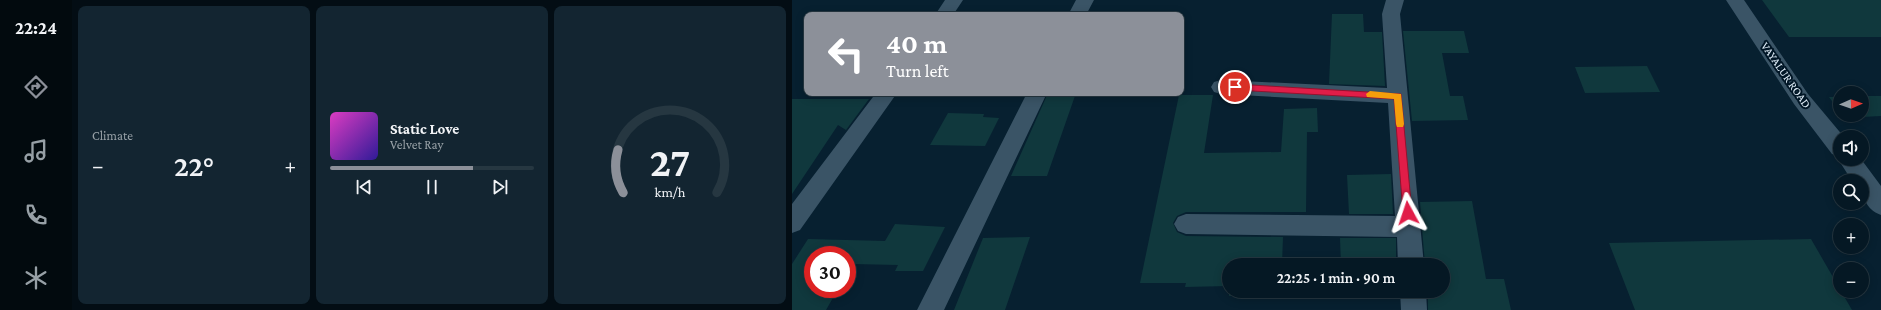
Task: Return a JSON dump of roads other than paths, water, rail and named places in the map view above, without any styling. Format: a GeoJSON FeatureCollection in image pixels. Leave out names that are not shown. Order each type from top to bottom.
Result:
{"type":"FeatureCollection","features":[{"type":"Feature","properties":{"kind":"street"},"geometry":{"type":"LineString","coordinates":[[946,12],[954,0]]}},
{"type":"Feature","properties":{"kind":"street"},"geometry":{"type":"LineString","coordinates":[[1078,12],[1085,0]]}},
{"type":"Feature","properties":{"kind":"street"},"geometry":{"type":"LineString","coordinates":[[1395,0],[1391,14],[1411,258]]}},
{"type":"Feature","properties":{"kind":"street","name":"VAYALUR ROAD"},"geometry":{"type":"LineString","coordinates":[[1735,0],[1801,99],[1833,139]]}},
{"type":"Feature","properties":{"kind":"street"},"geometry":{"type":"LineString","coordinates":[[1221,87],[1398,96]]}},
{"type":"Feature","properties":{"kind":"street"},"geometry":{"type":"LineString","coordinates":[[792,223],[885,96]]}},
{"type":"Feature","properties":{"kind":"street"},"geometry":{"type":"LineString","coordinates":[[930,310],[1036,96]]}},
{"type":"Feature","properties":{"kind":"street"},"geometry":{"type":"LineString","coordinates":[[1854,166],[1881,205]]}},
{"type":"Feature","properties":{"kind":"street"},"geometry":{"type":"LineString","coordinates":[[1186,224],[1409,228]]}},
{"type":"Feature","properties":{"kind":"street"},"geometry":{"type":"LineString","coordinates":[[1413,298],[1414,310]]}}]}
